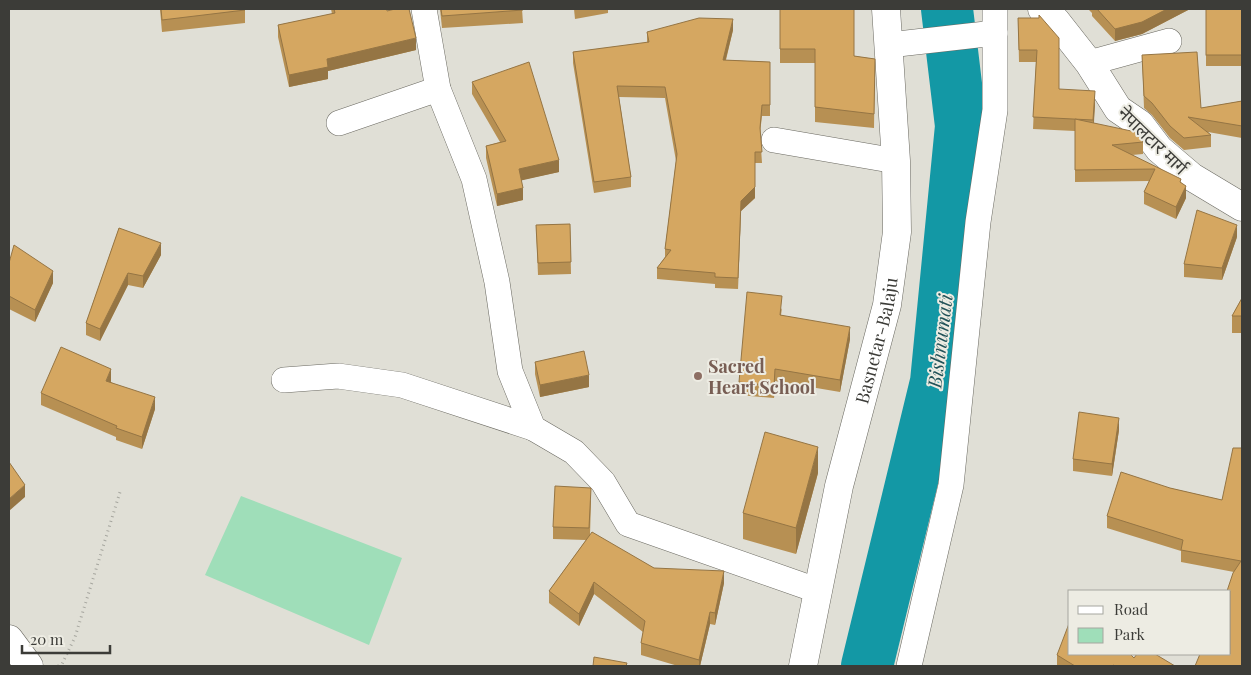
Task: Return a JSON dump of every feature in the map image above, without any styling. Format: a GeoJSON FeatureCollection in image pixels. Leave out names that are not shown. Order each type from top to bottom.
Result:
{"type":"FeatureCollection","features":[{"type":"Feature","properties":{"kind":"street"},"geometry":{"type":"LineString","coordinates":[[424,9],[438,89],[474,179],[497,282],[510,371],[533,428]]}},
{"type":"Feature","properties":{"kind":"street","name":"Basnetar-Balaju"},"geometry":{"type":"LineString","coordinates":[[802,666],[819,591],[839,486],[887,305],[897,232],[896,160],[900,44],[886,9]]}},
{"type":"Feature","properties":{"kind":"street","name":"नेपालटार मार्ग"},"geometry":{"type":"LineString","coordinates":[[1042,9],[1056,21],[1089,63],[1118,109],[1140,124],[1159,149],[1192,177],[1242,206]]}},
{"type":"Feature","properties":{"kind":"street"},"geometry":{"type":"LineString","coordinates":[[900,44],[970,36],[995,21]]}},
{"type":"Feature","properties":{"kind":"street"},"geometry":{"type":"LineString","coordinates":[[909,666],[951,485],[978,222],[995,110],[995,21]]}},
{"type":"Feature","properties":{"kind":"street"},"geometry":{"type":"LineString","coordinates":[[1089,63],[1168,41]]}},
{"type":"Feature","properties":{"kind":"street"},"geometry":{"type":"LineString","coordinates":[[339,122],[438,89]]}},
{"type":"Feature","properties":{"kind":"street"},"geometry":{"type":"LineString","coordinates":[[774,140],[896,160]]}},
{"type":"Feature","properties":{"kind":"street"},"geometry":{"type":"LineString","coordinates":[[284,380],[338,376],[402,385],[533,428],[574,452],[603,482],[628,524],[819,591]]}},
{"type":"Feature","properties":{"kind":"street"},"geometry":{"type":"LineString","coordinates":[[9,639],[29,666]]}},
{"type":"Feature","properties":{"kind":"path"},"geometry":{"type":"LineString","coordinates":[[58,666],[62,664],[75,637],[120,492]]}},
{"type":"Feature","properties":{"kind":"green space"},"geometry":{"type":"Polygon","coordinates":[[[241,496],[402,558],[369,645],[205,575],[241,496]]]}},
{"type":"Feature","properties":{"kind":"building"},"geometry":{"type":"Polygon","coordinates":[[[161,9],[245,9],[245,10],[162,20],[161,9]]]}},
{"type":"Feature","properties":{"kind":"building"},"geometry":{"type":"Polygon","coordinates":[[[334,9],[387,9],[387,11],[409,9],[416,38],[327,59],[328,67],[289,75],[278,25],[335,13],[334,9]]]}},
{"type":"Feature","properties":{"kind":"building"},"geometry":{"type":"Polygon","coordinates":[[[441,9],[522,9],[523,10],[442,16],[441,9]]]}},
{"type":"Feature","properties":{"kind":"building"},"geometry":{"type":"Polygon","coordinates":[[[780,9],[854,9],[854,56],[875,59],[874,114],[815,107],[815,49],[780,49],[780,9]]]}},
{"type":"Feature","properties":{"kind":"building"},"geometry":{"type":"Polygon","coordinates":[[[1097,9],[1167,9],[1142,22],[1115,29],[1097,9]]]}},
{"type":"Feature","properties":{"kind":"building"},"geometry":{"type":"Polygon","coordinates":[[[1206,9],[1242,9],[1242,55],[1206,55],[1206,9]]]}},
{"type":"Feature","properties":{"kind":"building"},"geometry":{"type":"Polygon","coordinates":[[[1039,15],[1059,38],[1059,89],[1095,91],[1093,120],[1033,117],[1037,50],[1019,50],[1018,18],[1039,18],[1039,15]]]}},
{"type":"Feature","properties":{"kind":"building"},"geometry":{"type":"Polygon","coordinates":[[[699,18],[733,19],[723,60],[770,62],[770,105],[762,105],[760,128],[762,152],[755,152],[755,187],[741,201],[738,278],[715,277],[715,273],[657,268],[671,250],[665,249],[677,154],[665,87],[617,86],[631,177],[594,182],[573,52],[649,42],[647,32],[699,18]]]}},
{"type":"Feature","properties":{"kind":"building"},"geometry":{"type":"Polygon","coordinates":[[[1197,52],[1201,108],[1242,101],[1242,126],[1188,117],[1211,135],[1184,138],[1170,126],[1144,96],[1142,55],[1197,52]]]}},
{"type":"Feature","properties":{"kind":"building"},"geometry":{"type":"Polygon","coordinates":[[[529,62],[559,160],[519,169],[523,188],[497,194],[486,146],[506,141],[472,82],[529,62]]]}},
{"type":"Feature","properties":{"kind":"building"},"geometry":{"type":"Polygon","coordinates":[[[1075,119],[1136,132],[1143,142],[1112,145],[1181,179],[1180,182],[1186,186],[1176,207],[1144,192],[1155,169],[1075,170],[1075,119]]]}},
{"type":"Feature","properties":{"kind":"building"},"geometry":{"type":"Polygon","coordinates":[[[1197,210],[1237,225],[1222,268],[1184,264],[1197,210]]]}},
{"type":"Feature","properties":{"kind":"building"},"geometry":{"type":"Polygon","coordinates":[[[570,224],[571,262],[538,263],[536,225],[570,224]]]}},
{"type":"Feature","properties":{"kind":"building"},"geometry":{"type":"Polygon","coordinates":[[[119,228],[161,243],[143,276],[128,273],[100,329],[86,323],[119,228]]]}},
{"type":"Feature","properties":{"kind":"building"},"geometry":{"type":"Polygon","coordinates":[[[14,245],[53,271],[35,310],[9,296],[9,263],[14,245]]]}},
{"type":"Feature","properties":{"kind":"building"},"geometry":{"type":"Polygon","coordinates":[[[747,292],[782,296],[780,315],[850,327],[840,380],[775,369],[774,386],[739,382],[747,292]]]}},
{"type":"Feature","properties":{"kind":"building"},"geometry":{"type":"Polygon","coordinates":[[[1242,298],[1242,316],[1232,316],[1242,298]]]}},
{"type":"Feature","properties":{"kind":"building"},"geometry":{"type":"Polygon","coordinates":[[[61,347],[111,369],[106,381],[155,397],[142,437],[116,428],[117,426],[41,393],[61,347]]]}},
{"type":"Feature","properties":{"kind":"building"},"geometry":{"type":"Polygon","coordinates":[[[584,351],[589,375],[540,385],[535,362],[584,351]]]}},
{"type":"Feature","properties":{"kind":"building"},"geometry":{"type":"Polygon","coordinates":[[[1079,412],[1119,418],[1112,464],[1073,459],[1079,412]]]}},
{"type":"Feature","properties":{"kind":"building"},"geometry":{"type":"Polygon","coordinates":[[[765,432],[818,447],[796,528],[743,513],[765,432]]]}},
{"type":"Feature","properties":{"kind":"building"},"geometry":{"type":"Polygon","coordinates":[[[1233,448],[1242,448],[1242,666],[1195,666],[1200,655],[1231,655],[1231,590],[1227,590],[1233,573],[1241,561],[1181,550],[1183,540],[1107,516],[1121,472],[1170,488],[1222,500],[1233,448]]]}},
{"type":"Feature","properties":{"kind":"building"},"geometry":{"type":"Polygon","coordinates":[[[9,462],[25,485],[9,499],[9,462]]]}},
{"type":"Feature","properties":{"kind":"building"},"geometry":{"type":"Polygon","coordinates":[[[555,486],[591,488],[589,528],[553,527],[555,486]]]}},
{"type":"Feature","properties":{"kind":"building"},"geometry":{"type":"Polygon","coordinates":[[[592,532],[654,568],[724,571],[715,613],[710,612],[699,660],[641,643],[645,621],[594,582],[579,614],[549,591],[592,532]]]}},
{"type":"Feature","properties":{"kind":"building"},"geometry":{"type":"Polygon","coordinates":[[[1068,626],[1068,655],[1131,655],[1134,658],[1136,655],[1157,655],[1175,666],[1075,666],[1057,655],[1068,626]]]}},
{"type":"Feature","properties":{"kind":"building"},"geometry":{"type":"Polygon","coordinates":[[[594,657],[627,663],[626,666],[593,666],[594,657]]]}},
{"type":"Feature","properties":{"kind":"waterway","name":"Bishnumati"},"geometry":{"type":"LineString","coordinates":[[867,666],[936,382],[961,126],[947,9]]}},
{"type":"Feature","properties":{"kind":"place","name":"Sacred Heart School"},"geometry":{"type":"Point","coordinates":[698,376]}}]}
